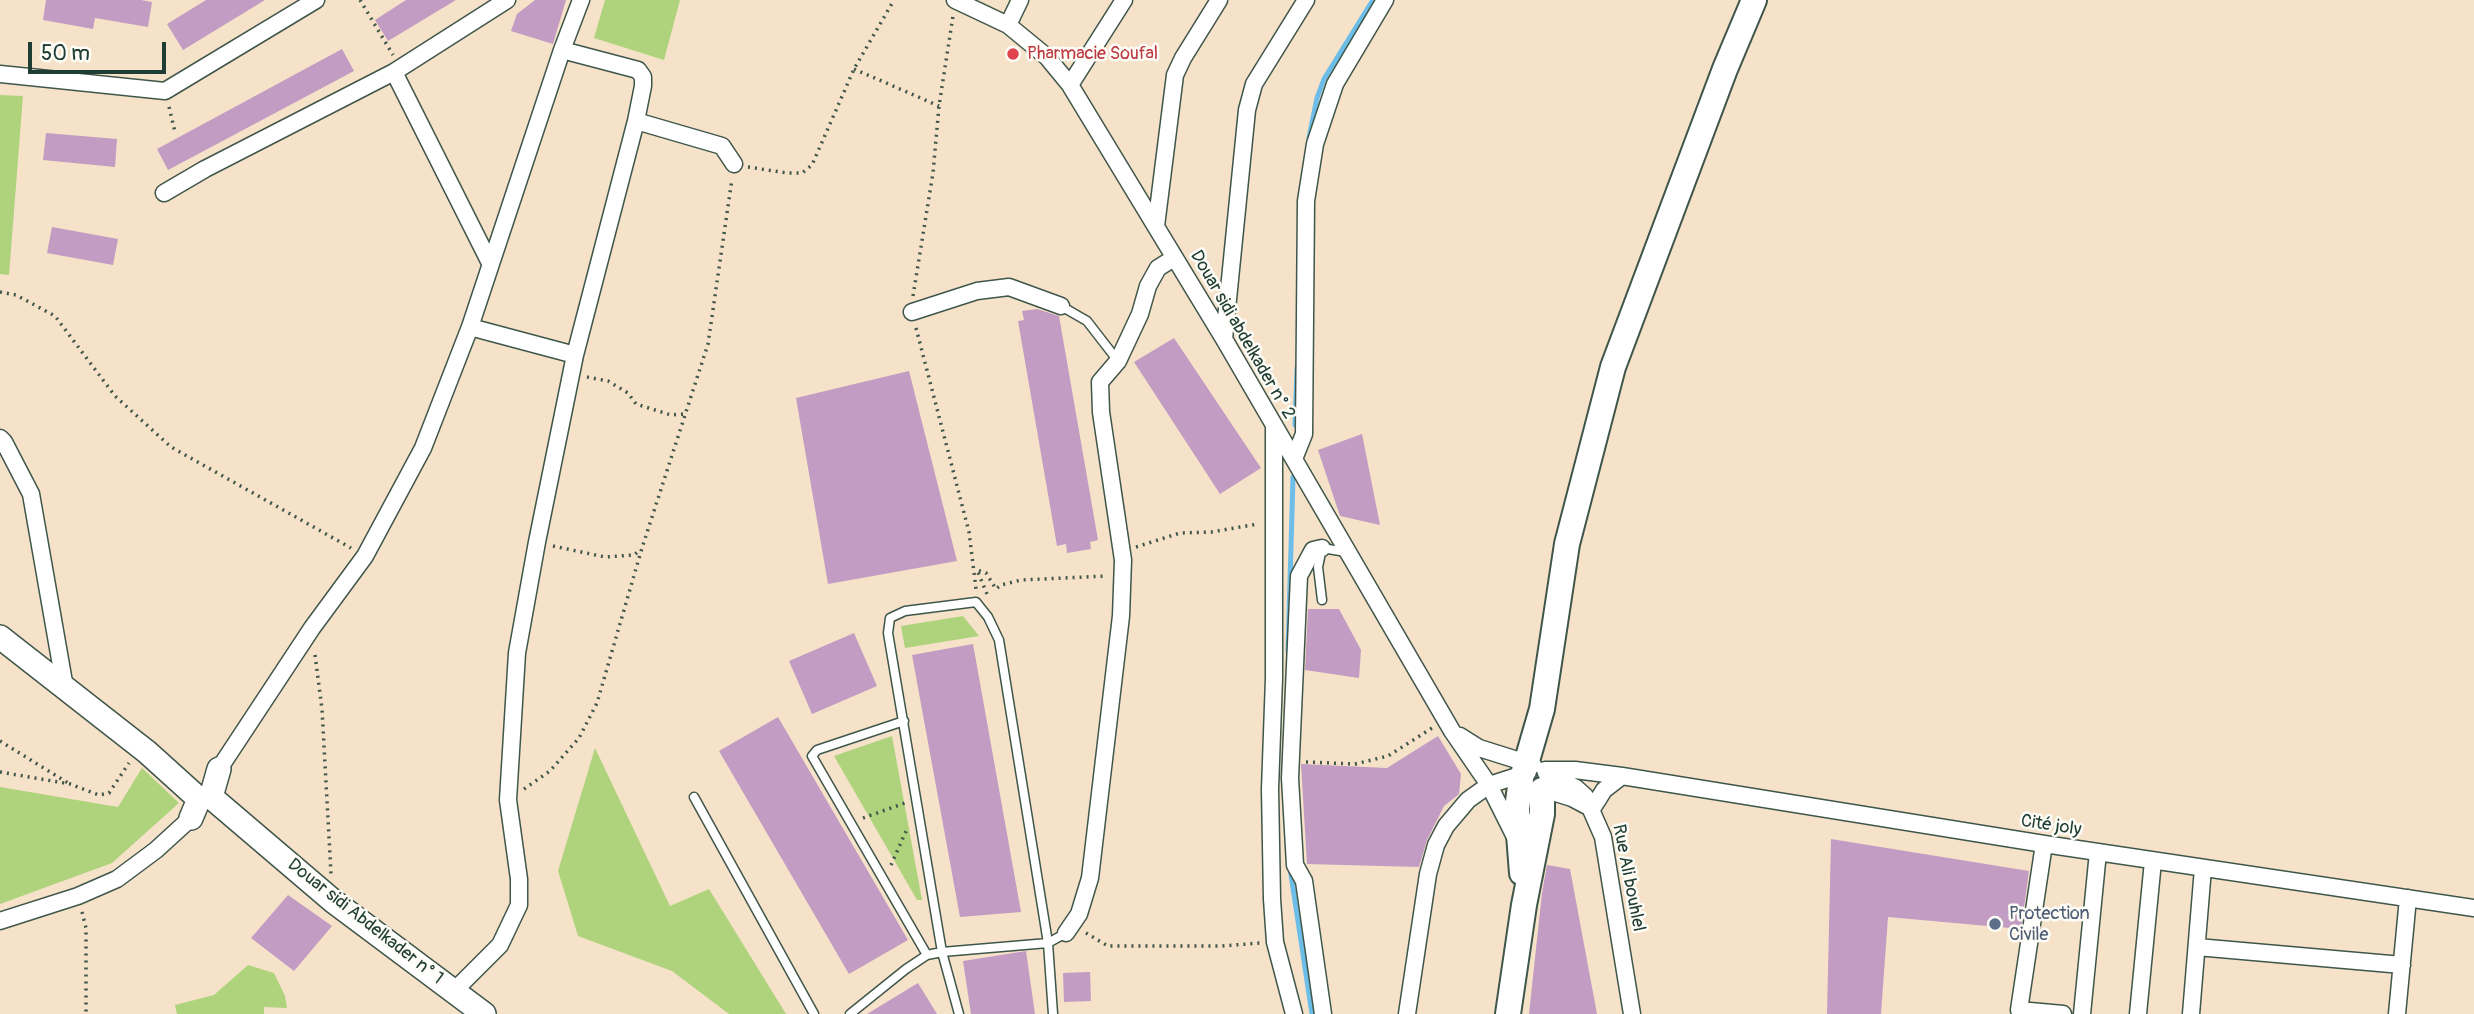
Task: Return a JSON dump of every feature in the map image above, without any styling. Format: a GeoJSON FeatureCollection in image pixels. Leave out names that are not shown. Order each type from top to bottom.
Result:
{"type":"FeatureCollection","features":[{"type":"Feature","properties":{"kind":"main road"},"geometry":{"type":"LineString","coordinates":[[1524,905],[1517,809],[1533,777],[1567,544],[1612,367],[1725,69],[1754,0]]}},
{"type":"Feature","properties":{"kind":"main road"},"geometry":{"type":"LineString","coordinates":[[1508,1014],[1524,905],[1542,814],[1533,777]]}},
{"type":"Feature","properties":{"kind":"street"},"geometry":{"type":"LineString","coordinates":[[0,74],[165,91],[316,0]]}},
{"type":"Feature","properties":{"kind":"street"},"geometry":{"type":"LineString","coordinates":[[164,193],[205,169],[398,70],[507,0]]}},
{"type":"Feature","properties":{"kind":"street"},"geometry":{"type":"LineString","coordinates":[[0,921],[78,896],[117,879],[156,850],[202,803],[219,769],[312,628],[365,555],[423,449],[471,327],[562,50],[582,0]]}},
{"type":"Feature","properties":{"kind":"street","name":"Douar sidi abdelkader n° 2"},"geometry":{"type":"LineString","coordinates":[[955,0],[1008,25],[1047,57],[1070,85],[1349,552],[1446,727],[1489,785],[1520,847]]}},
{"type":"Feature","properties":{"kind":"street"},"geometry":{"type":"LineString","coordinates":[[1008,25],[1020,0]]}},
{"type":"Feature","properties":{"kind":"street"},"geometry":{"type":"LineString","coordinates":[[1070,85],[1124,0]]}},
{"type":"Feature","properties":{"kind":"street"},"geometry":{"type":"LineString","coordinates":[[1156,226],[1175,75],[1219,0]]}},
{"type":"Feature","properties":{"kind":"street"},"geometry":{"type":"LineString","coordinates":[[1223,339],[1247,110],[1254,84],[1306,0]]}},
{"type":"Feature","properties":{"kind":"street"},"geometry":{"type":"LineString","coordinates":[[1294,459],[1304,434],[1306,201],[1315,144],[1335,84],[1385,0]]}},
{"type":"Feature","properties":{"kind":"street"},"geometry":{"type":"LineString","coordinates":[[454,991],[500,945],[519,905],[519,879],[508,800],[517,653],[575,355],[636,121],[643,77],[638,69],[562,50]]}},
{"type":"Feature","properties":{"kind":"street"},"geometry":{"type":"LineString","coordinates":[[398,70],[490,264]]}},
{"type":"Feature","properties":{"kind":"street"},"geometry":{"type":"LineString","coordinates":[[636,121],[722,146],[734,164]]}},
{"type":"Feature","properties":{"kind":"street"},"geometry":{"type":"LineString","coordinates":[[1069,929],[1079,914],[1090,878],[1121,616],[1123,560],[1101,412],[1100,382],[1118,361],[1158,268],[1174,258]]}},
{"type":"Feature","properties":{"kind":"street"},"geometry":{"type":"LineString","coordinates":[[912,312],[977,291],[1009,287],[1061,306]]}},
{"type":"Feature","properties":{"kind":"street"},"geometry":{"type":"LineString","coordinates":[[471,327],[575,355]]}},
{"type":"Feature","properties":{"kind":"street"},"geometry":{"type":"LineString","coordinates":[[1274,428],[1274,678],[1270,803],[1272,899],[1275,942],[1294,1014]]}},
{"type":"Feature","properties":{"kind":"street"},"geometry":{"type":"LineString","coordinates":[[0,438],[31,494],[65,688]]}},
{"type":"Feature","properties":{"kind":"street"},"geometry":{"type":"LineString","coordinates":[[1322,548],[1313,550],[1298,576],[1291,761],[1295,865],[1304,881],[1323,1014]]}},
{"type":"Feature","properties":{"kind":"street","name":"Douar sidi Abdelkader n° 1"},"geometry":{"type":"LineString","coordinates":[[0,637],[159,762],[202,803],[248,827],[333,901],[484,1014]]}},
{"type":"Feature","properties":{"kind":"street","name":"Douar sidi abdelkader n° 2"},"geometry":{"type":"LineString","coordinates":[[1446,727],[1479,748],[1592,809]]}},
{"type":"Feature","properties":{"kind":"street","name":"Cité joly"},"geometry":{"type":"LineString","coordinates":[[1533,777],[1583,771],[1622,776],[2153,861],[2474,908]]}},
{"type":"Feature","properties":{"kind":"street"},"geometry":{"type":"LineString","coordinates":[[1592,809],[1604,790],[1622,776]]}},
{"type":"Feature","properties":{"kind":"street"},"geometry":{"type":"LineString","coordinates":[[1408,1014],[1428,874],[1436,845],[1456,813],[1468,800],[1489,785],[1533,777]]}},
{"type":"Feature","properties":{"kind":"street","name":"Rue Ali bouhlel"},"geometry":{"type":"LineString","coordinates":[[1592,809],[1607,852],[1632,1014]]}},
{"type":"Feature","properties":{"kind":"street"},"geometry":{"type":"LineString","coordinates":[[2044,844],[2019,1010],[2063,1014]]}},
{"type":"Feature","properties":{"kind":"street"},"geometry":{"type":"LineString","coordinates":[[2082,1014],[2098,852]]}},
{"type":"Feature","properties":{"kind":"street"},"geometry":{"type":"LineString","coordinates":[[2138,1014],[2153,861]]}},
{"type":"Feature","properties":{"kind":"street"},"geometry":{"type":"LineString","coordinates":[[2191,1014],[2203,868]]}},
{"type":"Feature","properties":{"kind":"street"},"geometry":{"type":"LineString","coordinates":[[2397,1014],[2408,898]]}},
{"type":"Feature","properties":{"kind":"street"},"geometry":{"type":"LineString","coordinates":[[2197,947],[2402,965]]}},
{"type":"Feature","properties":{"kind":"lane"},"geometry":{"type":"LineString","coordinates":[[1061,306],[1087,321],[1118,361]]}},
{"type":"Feature","properties":{"kind":"lane"},"geometry":{"type":"LineString","coordinates":[[1322,600],[1318,567],[1322,548],[1349,552]]}},
{"type":"Feature","properties":{"kind":"lane"},"geometry":{"type":"LineString","coordinates":[[959,1014],[942,952],[888,633],[890,618],[905,611],[976,602],[988,617],[999,640],[1048,943],[1053,1014]]}},
{"type":"Feature","properties":{"kind":"lane"},"geometry":{"type":"LineString","coordinates":[[904,721],[817,750],[812,760],[927,955]]}},
{"type":"Feature","properties":{"kind":"lane"},"geometry":{"type":"LineString","coordinates":[[694,797],[814,1014]]}},
{"type":"Feature","properties":{"kind":"lane"},"geometry":{"type":"LineString","coordinates":[[849,1014],[927,955],[1048,943],[1069,929]]}},
{"type":"Feature","properties":{"kind":"path"},"geometry":{"type":"LineString","coordinates":[[360,0],[398,70]]}},
{"type":"Feature","properties":{"kind":"path"},"geometry":{"type":"LineString","coordinates":[[508,800],[550,771],[579,738],[597,703],[642,548],[708,344],[734,164],[787,173],[802,173],[812,165],[854,69],[894,0]]}},
{"type":"Feature","properties":{"kind":"path"},"geometry":{"type":"LineString","coordinates":[[854,69],[939,106]]}},
{"type":"Feature","properties":{"kind":"path"},"geometry":{"type":"LineString","coordinates":[[165,91],[175,132]]}},
{"type":"Feature","properties":{"kind":"path"},"geometry":{"type":"LineString","coordinates":[[0,292],[16,295],[55,316],[115,396],[171,447],[365,555]]}},
{"type":"Feature","properties":{"kind":"path"},"geometry":{"type":"LineString","coordinates":[[571,375],[608,381],[628,393],[636,404],[671,415],[685,414]]}},
{"type":"Feature","properties":{"kind":"path"},"geometry":{"type":"LineString","coordinates":[[988,596],[977,570],[986,573],[996,589],[1021,580],[1111,576],[1132,548],[1180,533],[1249,527],[1265,522],[1273,503]]}},
{"type":"Feature","properties":{"kind":"path"},"geometry":{"type":"LineString","coordinates":[[537,542],[605,557],[634,555],[642,548]]}},
{"type":"Feature","properties":{"kind":"path"},"geometry":{"type":"LineString","coordinates":[[312,628],[322,709],[333,901]]}},
{"type":"Feature","properties":{"kind":"path"},"geometry":{"type":"LineString","coordinates":[[1291,761],[1355,764],[1366,762],[1388,756],[1446,727]]}},
{"type":"Feature","properties":{"kind":"path"},"geometry":{"type":"LineString","coordinates":[[0,741],[70,784],[99,795],[109,793],[140,747]]}},
{"type":"Feature","properties":{"kind":"path"},"geometry":{"type":"LineString","coordinates":[[0,772],[70,784]]}},
{"type":"Feature","properties":{"kind":"path"},"geometry":{"type":"LineString","coordinates":[[863,818],[908,802]]}},
{"type":"Feature","properties":{"kind":"path"},"geometry":{"type":"LineString","coordinates":[[891,865],[911,821]]}},
{"type":"Feature","properties":{"kind":"path"},"geometry":{"type":"LineString","coordinates":[[78,896],[86,928],[86,1014]]}},
{"type":"Feature","properties":{"kind":"path"},"geometry":{"type":"LineString","coordinates":[[1069,929],[1108,946],[1222,946],[1275,942]]}},
{"type":"Feature","properties":{"kind":"green space"},"geometry":{"type":"Polygon","coordinates":[[[605,0],[680,0],[664,60],[594,38],[605,0]]]}},
{"type":"Feature","properties":{"kind":"green space"},"geometry":{"type":"Polygon","coordinates":[[[0,95],[23,96],[9,275],[0,274],[0,95]]]}},
{"type":"Feature","properties":{"kind":"green space"},"geometry":{"type":"Polygon","coordinates":[[[963,616],[979,636],[905,648],[901,626],[963,616]]]}},
{"type":"Feature","properties":{"kind":"green space"},"geometry":{"type":"Polygon","coordinates":[[[892,736],[922,900],[917,900],[834,756],[892,736]]]}},
{"type":"Feature","properties":{"kind":"green space"},"geometry":{"type":"Polygon","coordinates":[[[595,748],[670,906],[709,889],[786,1014],[729,1014],[672,971],[578,936],[558,871],[595,748]]]}},
{"type":"Feature","properties":{"kind":"green space"},"geometry":{"type":"Polygon","coordinates":[[[142,768],[179,803],[112,863],[0,904],[0,787],[118,807],[142,768]]]}},
{"type":"Feature","properties":{"kind":"green space"},"geometry":{"type":"Polygon","coordinates":[[[248,965],[274,973],[285,996],[287,1008],[264,1007],[264,1014],[177,1014],[175,1005],[214,995],[248,965]]]}},
{"type":"Feature","properties":{"kind":"building"},"geometry":{"type":"Polygon","coordinates":[[[46,0],[152,2],[148,27],[95,18],[93,29],[43,20],[46,0]]]}},
{"type":"Feature","properties":{"kind":"building"},"geometry":{"type":"Polygon","coordinates":[[[206,0],[265,0],[183,50],[167,24],[206,0]]]}},
{"type":"Feature","properties":{"kind":"building"},"geometry":{"type":"Polygon","coordinates":[[[406,0],[456,0],[388,41],[375,20],[406,0]]]}},
{"type":"Feature","properties":{"kind":"building"},"geometry":{"type":"Polygon","coordinates":[[[535,0],[566,0],[553,44],[511,31],[517,14],[535,0]]]}},
{"type":"Feature","properties":{"kind":"building"},"geometry":{"type":"Polygon","coordinates":[[[342,49],[354,71],[168,170],[157,149],[342,49]]]}},
{"type":"Feature","properties":{"kind":"building"},"geometry":{"type":"Polygon","coordinates":[[[46,133],[117,139],[115,167],[43,160],[46,133]]]}},
{"type":"Feature","properties":{"kind":"building"},"geometry":{"type":"Polygon","coordinates":[[[52,227],[118,239],[113,265],[47,253],[52,227]]]}},
{"type":"Feature","properties":{"kind":"building"},"geometry":{"type":"Polygon","coordinates":[[[1037,309],[1059,316],[1098,540],[1090,542],[1091,549],[1067,553],[1066,544],[1057,546],[1018,321],[1024,320],[1022,311],[1037,309]]]}},
{"type":"Feature","properties":{"kind":"building"},"geometry":{"type":"Polygon","coordinates":[[[1174,338],[1261,468],[1220,494],[1134,362],[1174,338]]]}},
{"type":"Feature","properties":{"kind":"building"},"geometry":{"type":"Polygon","coordinates":[[[909,371],[957,561],[828,584],[796,398],[909,371]]]}},
{"type":"Feature","properties":{"kind":"building"},"geometry":{"type":"Polygon","coordinates":[[[1362,434],[1380,525],[1340,516],[1318,450],[1362,434]]]}},
{"type":"Feature","properties":{"kind":"building"},"geometry":{"type":"Polygon","coordinates":[[[1308,609],[1339,609],[1361,650],[1359,678],[1305,670],[1308,609]]]}},
{"type":"Feature","properties":{"kind":"building"},"geometry":{"type":"Polygon","coordinates":[[[854,633],[877,686],[812,714],[789,661],[854,633]]]}},
{"type":"Feature","properties":{"kind":"building"},"geometry":{"type":"Polygon","coordinates":[[[973,644],[1021,912],[960,917],[912,655],[973,644]]]}},
{"type":"Feature","properties":{"kind":"building"},"geometry":{"type":"Polygon","coordinates":[[[778,717],[908,940],[849,974],[719,751],[778,717]]]}},
{"type":"Feature","properties":{"kind":"building"},"geometry":{"type":"Polygon","coordinates":[[[1438,736],[1461,774],[1459,794],[1444,806],[1427,840],[1419,867],[1307,864],[1301,764],[1387,768],[1438,736]]]}},
{"type":"Feature","properties":{"kind":"building","name":"Protection Civile"},"geometry":{"type":"Polygon","coordinates":[[[1831,839],[2029,871],[2021,929],[1888,917],[1881,1014],[1827,1014],[1831,839]]]}},
{"type":"Feature","properties":{"kind":"building"},"geometry":{"type":"Polygon","coordinates":[[[1547,865],[1570,869],[1597,1014],[1529,1014],[1547,865]]]}},
{"type":"Feature","properties":{"kind":"building"},"geometry":{"type":"Polygon","coordinates":[[[288,895],[332,926],[294,971],[251,938],[288,895]]]}},
{"type":"Feature","properties":{"kind":"building"},"geometry":{"type":"Polygon","coordinates":[[[1026,951],[1035,1014],[971,1014],[963,961],[1026,951]]]}},
{"type":"Feature","properties":{"kind":"building"},"geometry":{"type":"Polygon","coordinates":[[[1090,972],[1091,1001],[1064,1002],[1063,973],[1090,972]]]}},
{"type":"Feature","properties":{"kind":"building"},"geometry":{"type":"Polygon","coordinates":[[[918,983],[937,1014],[867,1014],[918,983]]]}},
{"type":"Feature","properties":{"kind":"waterway"},"geometry":{"type":"LineString","coordinates":[[1309,138],[1317,98],[1324,79],[1373,0]]}},
{"type":"Feature","properties":{"kind":"waterway"},"geometry":{"type":"LineString","coordinates":[[1295,425],[1297,368]]}},
{"type":"Feature","properties":{"kind":"waterway"},"geometry":{"type":"LineString","coordinates":[[1288,652],[1293,477]]}},
{"type":"Feature","properties":{"kind":"waterway"},"geometry":{"type":"LineString","coordinates":[[1290,868],[1312,1014]]}},
{"type":"Feature","properties":{"kind":"place","name":"Pharmacie Soufal"},"geometry":{"type":"Point","coordinates":[1013,54]}},
{"type":"Feature","properties":{"kind":"place","name":"Protection Civile"},"geometry":{"type":"Point","coordinates":[1995,924]}}]}
